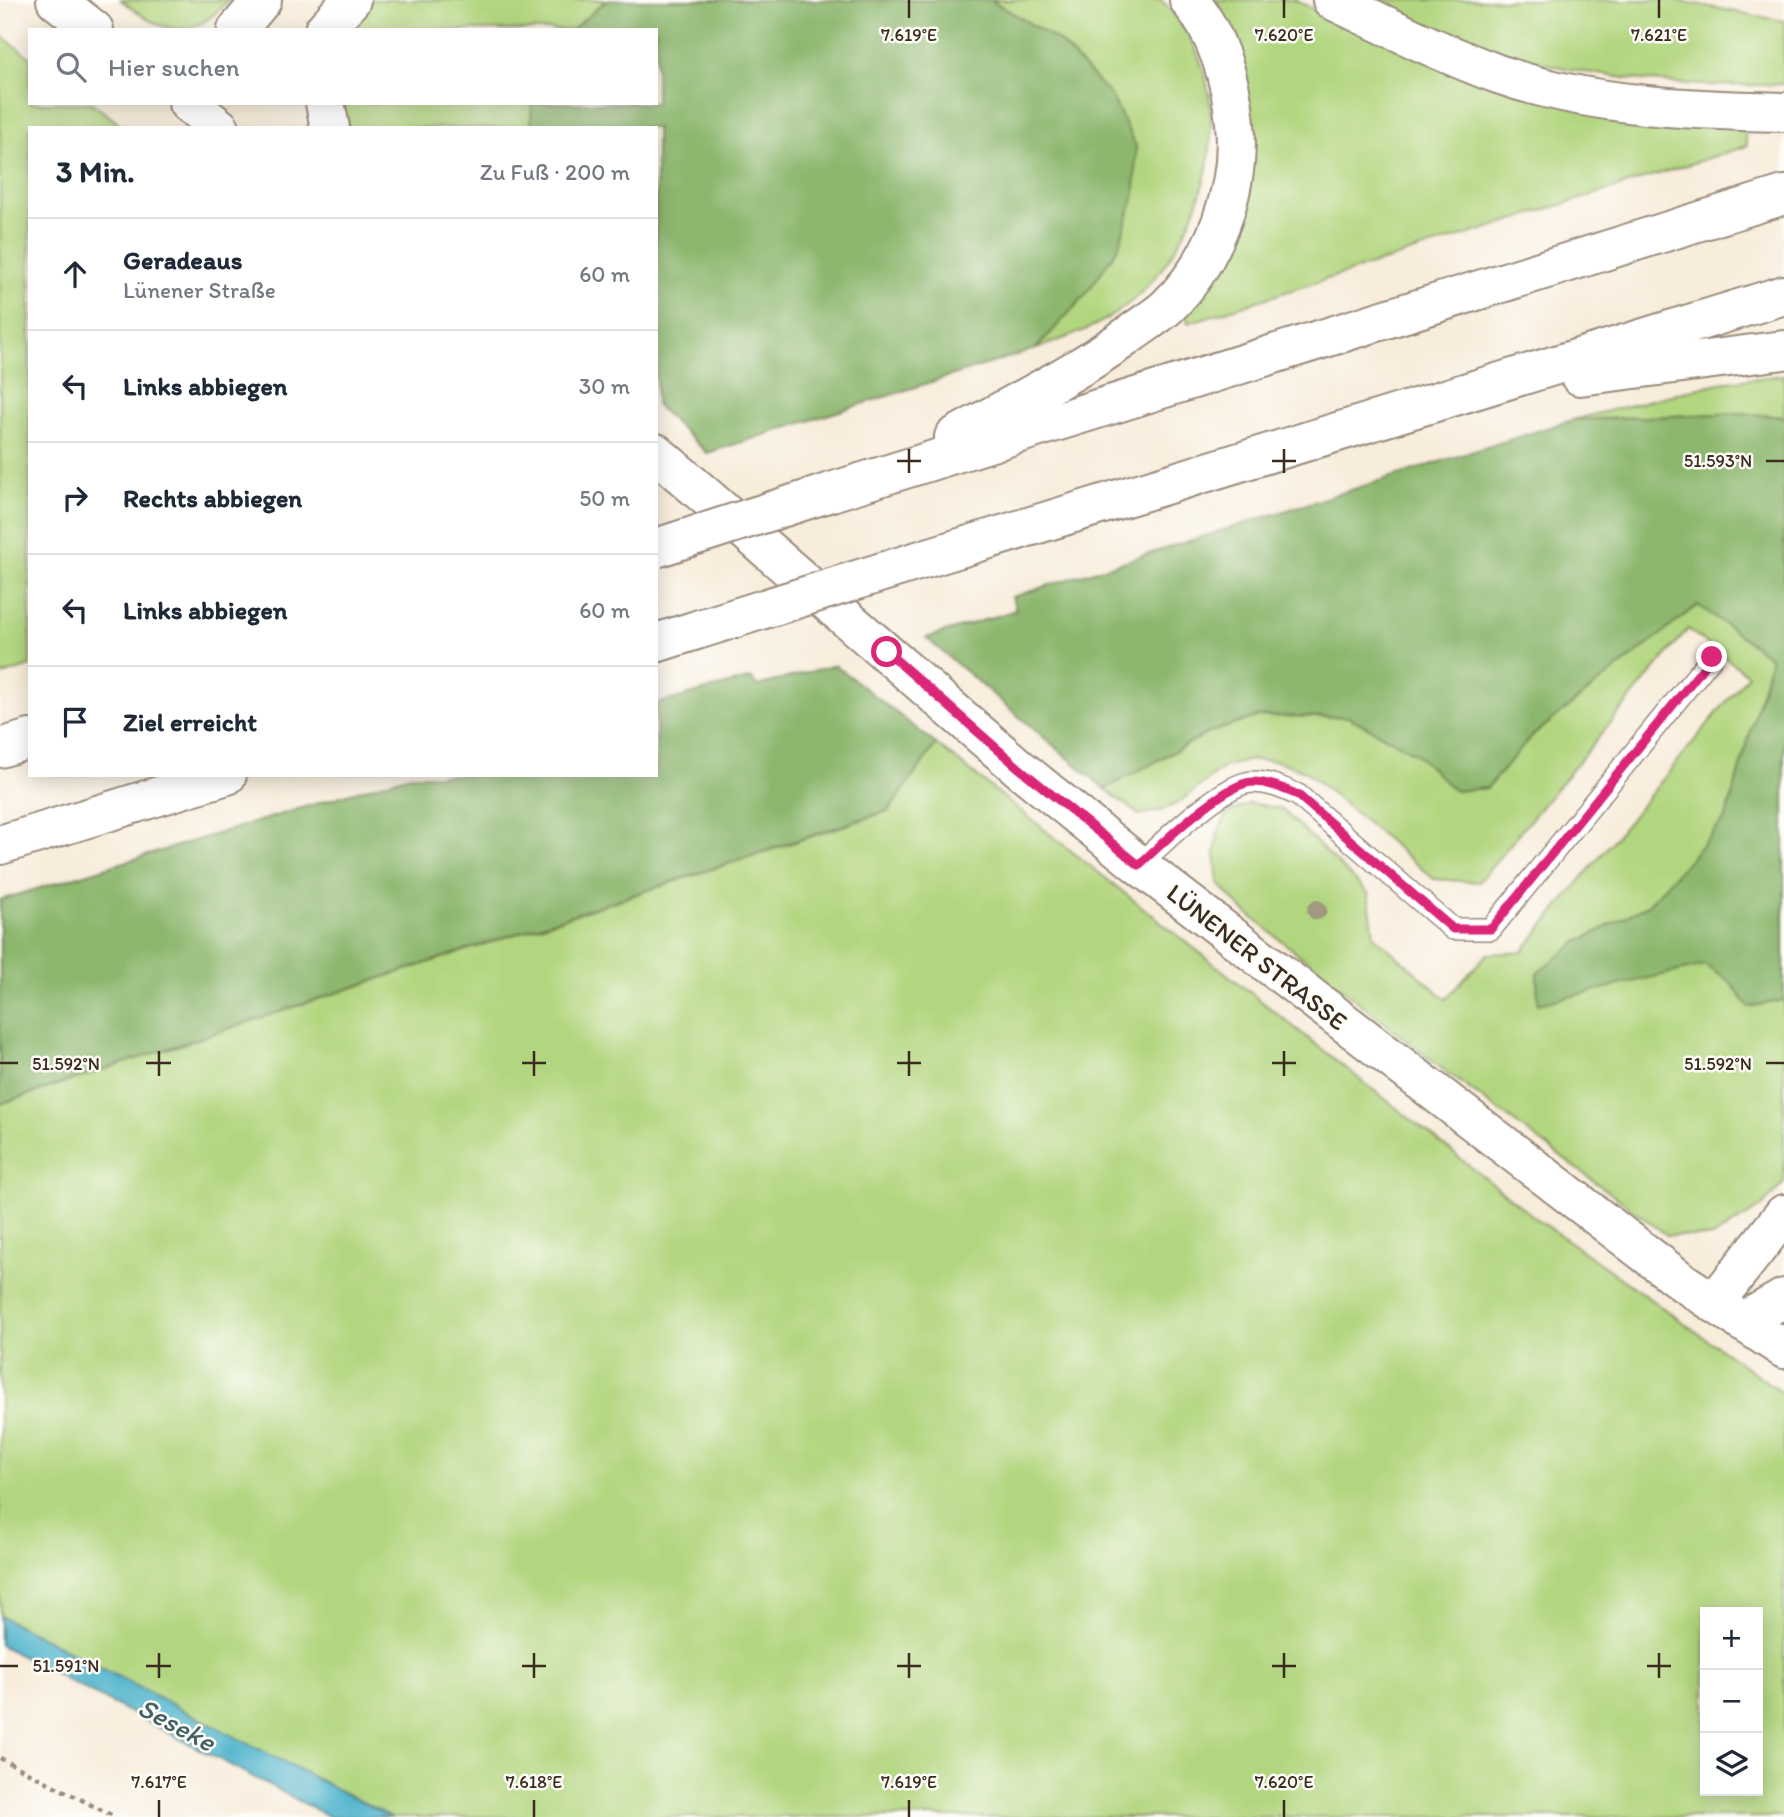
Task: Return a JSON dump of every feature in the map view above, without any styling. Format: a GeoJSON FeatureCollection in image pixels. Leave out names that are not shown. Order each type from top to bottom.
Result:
{"type":"FeatureCollection","features":[{"type":"Feature","properties":{"kind":"main road"},"geometry":{"type":"LineString","coordinates":[[57,0],[92,28]]}},
{"type":"Feature","properties":{"kind":"main road"},"geometry":{"type":"LineString","coordinates":[[239,28],[262,0]]}},
{"type":"Feature","properties":{"kind":"main road"},"geometry":{"type":"LineString","coordinates":[[884,475],[1094,360],[1167,307],[1197,272],[1213,241],[1230,192],[1237,144],[1233,100],[1220,55],[1200,13],[1189,0]]}},
{"type":"Feature","properties":{"kind":"main road"},"geometry":{"type":"LineString","coordinates":[[1332,0],[1455,57],[1500,75],[1556,90],[1634,103],[1711,111],[1784,112]]}},
{"type":"Feature","properties":{"kind":"main road"},"geometry":{"type":"LineString","coordinates":[[190,105],[217,126]]}},
{"type":"Feature","properties":{"kind":"main road"},"geometry":{"type":"LineString","coordinates":[[325,105],[330,126]]}},
{"type":"Feature","properties":{"kind":"main road"},"geometry":{"type":"LineString","coordinates":[[658,547],[1784,195]]}},
{"type":"Feature","properties":{"kind":"main road"},"geometry":{"type":"LineString","coordinates":[[658,642],[1784,295]]}},
{"type":"Feature","properties":{"kind":"main road"},"geometry":{"type":"LineString","coordinates":[[1480,388],[1784,350]]}},
{"type":"Feature","properties":{"kind":"main road","name":"LÜNENER STRASSE"},"geometry":{"type":"LineString","coordinates":[[658,455],[1019,768],[1139,865],[1403,1071],[1728,1312],[1784,1349]]}},
{"type":"Feature","properties":{"kind":"main road"},"geometry":{"type":"LineString","coordinates":[[0,748],[28,740]]}},
{"type":"Feature","properties":{"kind":"main road"},"geometry":{"type":"LineString","coordinates":[[0,845],[221,777]]}},
{"type":"Feature","properties":{"kind":"main road"},"geometry":{"type":"LineString","coordinates":[[1728,1312],[1784,1214]]}},
{"type":"Feature","properties":{"kind":"main road"},"geometry":{"type":"LineString","coordinates":[[1728,1312],[1784,1298]]}},
{"type":"Feature","properties":{"kind":"lane"},"geometry":{"type":"LineString","coordinates":[[1139,865],[1167,838],[1227,791],[1248,782],[1271,783],[1298,795],[1453,929],[1491,929],[1712,657]]}},
{"type":"Feature","properties":{"kind":"path"},"geometry":{"type":"LineString","coordinates":[[0,1758],[115,1817]]}},
{"type":"Feature","properties":{"kind":"green space"},"geometry":{"type":"Polygon","coordinates":[[[121,0],[229,0],[215,14],[189,28],[164,26],[136,12],[121,0]]]}},
{"type":"Feature","properties":{"kind":"green space"},"geometry":{"type":"Polygon","coordinates":[[[370,0],[607,0],[574,28],[351,28],[370,0]]]}},
{"type":"Feature","properties":{"kind":"green space"},"geometry":{"type":"Polygon","coordinates":[[[607,0],[991,0],[1060,42],[1112,97],[1136,146],[1135,193],[1119,246],[1087,293],[1036,349],[707,453],[658,407],[658,126],[531,126],[532,105],[658,105],[658,28],[574,28],[607,0]]]}},
{"type":"Feature","properties":{"kind":"green space"},"geometry":{"type":"Polygon","coordinates":[[[991,0],[1161,0],[1188,35],[1205,74],[1211,117],[1208,160],[1197,203],[1179,243],[1154,278],[1113,315],[1081,332],[1036,349],[1087,293],[1119,246],[1112,97],[1060,42],[991,0]]]}},
{"type":"Feature","properties":{"kind":"green space"},"geometry":{"type":"Polygon","coordinates":[[[1204,0],[1295,0],[1339,22],[1744,128],[1747,146],[1188,323],[1184,308],[1239,212],[1204,0]]]}},
{"type":"Feature","properties":{"kind":"green space"},"geometry":{"type":"Polygon","coordinates":[[[1377,0],[1674,0],[1784,21],[1784,84],[1705,85],[1665,82],[1546,64],[1457,38],[1377,0]]]}},
{"type":"Feature","properties":{"kind":"green space"},"geometry":{"type":"Polygon","coordinates":[[[0,35],[28,56],[28,105],[95,105],[122,126],[28,126],[28,667],[0,676],[0,35]]]}},
{"type":"Feature","properties":{"kind":"green space"},"geometry":{"type":"Polygon","coordinates":[[[342,105],[532,105],[531,126],[348,126],[342,105]]]}},
{"type":"Feature","properties":{"kind":"green space"},"geometry":{"type":"Polygon","coordinates":[[[1784,375],[1784,417],[1742,413],[1572,420],[1719,383],[1784,375]]]}},
{"type":"Feature","properties":{"kind":"green space"},"geometry":{"type":"Polygon","coordinates":[[[1742,413],[1784,417],[1784,1000],[1749,1007],[1729,981],[1704,965],[1538,1004],[1537,973],[1576,943],[1648,905],[1726,818],[1771,658],[1698,605],[1532,736],[1487,788],[1455,791],[1415,753],[1349,717],[1259,716],[1208,733],[1105,789],[926,638],[1016,610],[1012,597],[1572,420],[1742,413]]]}},
{"type":"Feature","properties":{"kind":"green space"},"geometry":{"type":"Polygon","coordinates":[[[1698,604],[1771,658],[1726,818],[1648,905],[1576,943],[1538,1003],[1705,965],[1729,981],[1749,1007],[1784,1000],[1784,1183],[1761,1207],[1712,1237],[1667,1235],[1437,1065],[1242,909],[1218,883],[1215,854],[1218,832],[1227,814],[1250,803],[1282,809],[1368,893],[1374,936],[1446,999],[1487,954],[1522,952],[1748,675],[1688,629],[1479,882],[1434,879],[1305,771],[1277,761],[1251,760],[1224,767],[1178,803],[1160,811],[1139,815],[1105,789],[1208,733],[1259,716],[1349,717],[1415,753],[1455,791],[1487,788],[1532,736],[1698,604]]]}},
{"type":"Feature","properties":{"kind":"green space"},"geometry":{"type":"Polygon","coordinates":[[[835,665],[936,744],[889,810],[0,1104],[0,900],[403,777],[658,777],[658,703],[751,678],[757,686],[835,665]]]}},
{"type":"Feature","properties":{"kind":"green space"},"geometry":{"type":"Polygon","coordinates":[[[936,744],[1533,1216],[1784,1394],[1784,1817],[391,1817],[0,1616],[0,1104],[889,811],[936,744]]]}},
{"type":"Feature","properties":{"kind":"water","name":"Seseke"},"geometry":{"type":"Polygon","coordinates":[[[0,1616],[391,1817],[330,1817],[0,1645],[0,1616]]]}},
{"type":"Feature","properties":{"kind":"route"},"geometry":{"type":"LineString","coordinates":[[887,652],[1019,768],[1139,865],[1167,838],[1227,791],[1248,782],[1271,783],[1298,795],[1453,929],[1491,929],[1712,657]]}}]}
